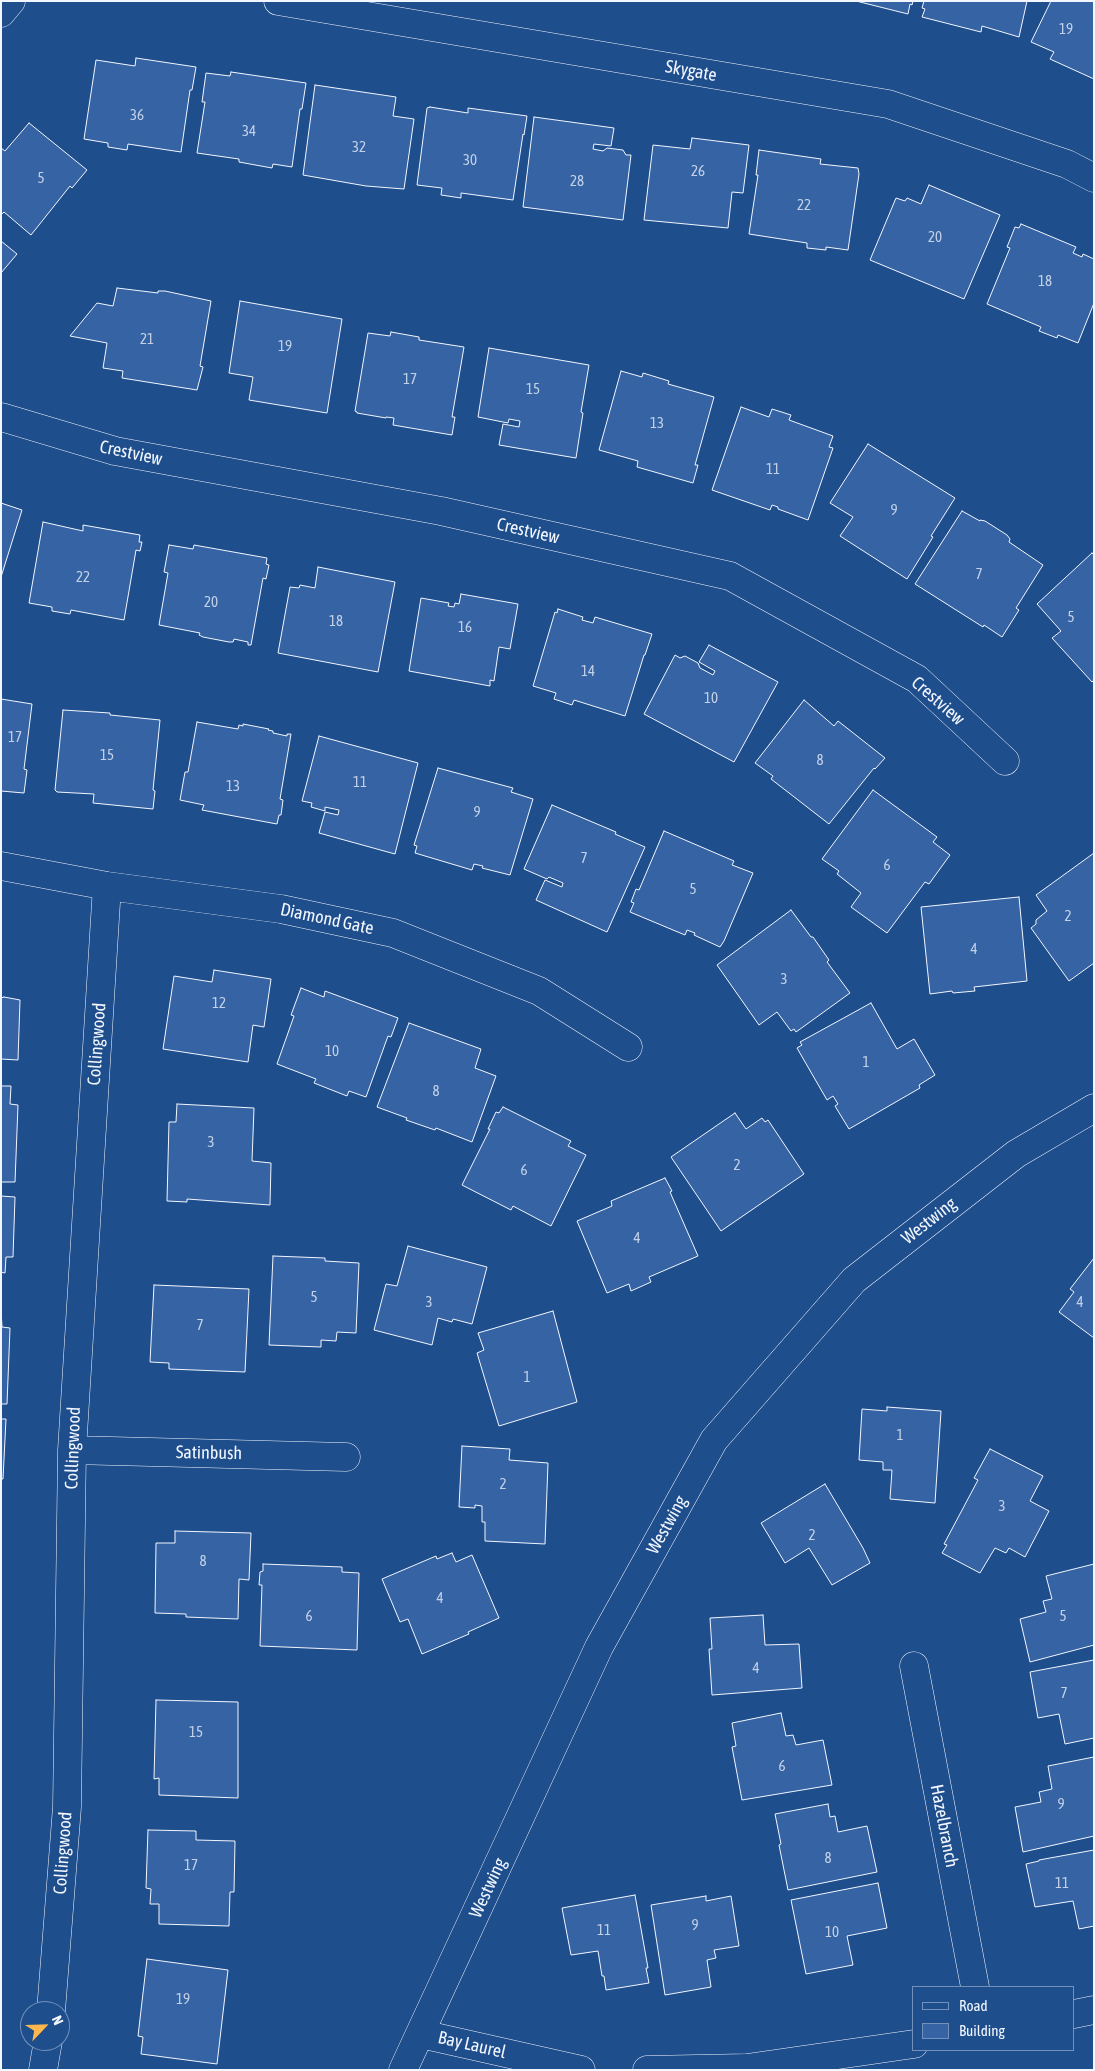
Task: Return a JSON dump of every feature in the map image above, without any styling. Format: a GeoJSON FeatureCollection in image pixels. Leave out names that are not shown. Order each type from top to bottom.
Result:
{"type":"FeatureCollection","features":[{"type":"Feature","properties":{"kind":"street"},"geometry":{"type":"LineString","coordinates":[[1,13],[11,1]]}},
{"type":"Feature","properties":{"kind":"street","name":"Skygate"},"geometry":{"type":"LineString","coordinates":[[278,1],[888,104],[1067,164],[1094,178]]}},
{"type":"Feature","properties":{"kind":"street","name":"Crestview"},"geometry":{"type":"LineString","coordinates":[[1,417],[115,451],[441,511],[730,576],[917,679],[1005,761]]}},
{"type":"Feature","properties":{"kind":"street","name":"Diamond Gate"},"geometry":{"type":"LineString","coordinates":[[1,866],[106,886],[281,909],[393,933],[539,991],[628,1047]]}},
{"type":"Feature","properties":{"kind":"street","name":"Collingwood"},"geometry":{"type":"LineString","coordinates":[[52,2001],[67,1807],[72,1450],[106,886]]}},
{"type":"Feature","properties":{"kind":"street","name":"Westwing"},"geometry":{"type":"LineString","coordinates":[[404,2070],[598,1647],[714,1440],[854,1280],[1016,1154],[1094,1108]]}},
{"type":"Feature","properties":{"kind":"street","name":"Satinbush"},"geometry":{"type":"LineString","coordinates":[[72,1450],[346,1457]]}},
{"type":"Feature","properties":{"kind":"street","name":"Hazelbranch"},"geometry":{"type":"LineString","coordinates":[[914,1666],[975,1986]]}},
{"type":"Feature","properties":{"kind":"street"},"geometry":{"type":"LineString","coordinates":[[1075,2014],[1094,2010]]}},
{"type":"Feature","properties":{"kind":"street","name":"Bay Laurel"},"geometry":{"type":"LineString","coordinates":[[421,2034],[581,2070]]}},
{"type":"Feature","properties":{"kind":"street"},"geometry":{"type":"LineString","coordinates":[[647,2070],[747,2068],[912,2044]]}},
{"type":"Feature","properties":{"kind":"street"},"geometry":{"type":"LineString","coordinates":[[43,2070],[46,2051]]}},
{"type":"Feature","properties":{"kind":"building"},"geometry":{"type":"Polygon","coordinates":[[[856,1],[913,1],[912,5],[910,4],[908,14],[856,1]]]}},
{"type":"Feature","properties":{"kind":"building"},"geometry":{"type":"Polygon","coordinates":[[[924,1],[1027,1],[1019,37],[982,26],[981,32],[922,17],[925,9],[922,8],[924,1]]]}},
{"type":"Feature","properties":{"kind":"building"},"geometry":{"type":"Polygon","coordinates":[[[1051,1],[1094,1],[1094,79],[1050,59],[1054,52],[1031,42],[1051,1]]]}},
{"type":"Feature","properties":{"kind":"building"},"geometry":{"type":"Polygon","coordinates":[[[136,58],[196,67],[192,90],[190,90],[181,152],[128,144],[127,150],[108,147],[108,143],[84,139],[96,60],[135,66],[136,58]]]}},
{"type":"Feature","properties":{"kind":"building"},"geometry":{"type":"Polygon","coordinates":[[[231,72],[306,83],[302,109],[300,109],[292,167],[273,164],[272,168],[239,162],[239,159],[197,153],[205,102],[202,102],[206,73],[230,76],[231,72]]]}},
{"type":"Feature","properties":{"kind":"building"},"geometry":{"type":"Polygon","coordinates":[[[315,85],[396,97],[393,116],[414,119],[404,189],[366,186],[303,175],[315,85]]]}},
{"type":"Feature","properties":{"kind":"building"},"geometry":{"type":"Polygon","coordinates":[[[427,108],[468,113],[468,108],[527,116],[513,200],[461,193],[461,198],[441,195],[442,188],[417,185],[427,108]]]}},
{"type":"Feature","properties":{"kind":"building"},"geometry":{"type":"Polygon","coordinates":[[[534,117],[614,128],[611,146],[594,144],[593,149],[603,151],[607,148],[623,150],[626,155],[631,155],[623,220],[523,207],[534,117]]]}},
{"type":"Feature","properties":{"kind":"building"},"geometry":{"type":"Polygon","coordinates":[[[29,123],[87,170],[72,188],[70,186],[31,235],[4,212],[1,215],[1,148],[5,151],[29,123]]]}},
{"type":"Feature","properties":{"kind":"building"},"geometry":{"type":"Polygon","coordinates":[[[692,138],[749,145],[743,193],[732,192],[728,228],[644,220],[653,145],[690,149],[692,138]]]}},
{"type":"Feature","properties":{"kind":"building"},"geometry":{"type":"Polygon","coordinates":[[[759,150],[821,159],[820,164],[858,168],[859,174],[848,250],[826,247],[826,250],[807,248],[807,243],[749,234],[758,175],[756,175],[759,150]]]}},
{"type":"Feature","properties":{"kind":"building"},"geometry":{"type":"Polygon","coordinates":[[[929,185],[1000,215],[964,299],[870,260],[896,198],[905,201],[907,198],[921,204],[929,185]]]}},
{"type":"Feature","properties":{"kind":"building"},"geometry":{"type":"Polygon","coordinates":[[[1021,224],[1076,247],[1073,253],[1082,257],[1083,254],[1094,259],[1094,303],[1078,343],[1058,335],[1057,338],[1039,331],[1041,327],[987,304],[1010,248],[1007,247],[1015,227],[1019,228],[1021,224]]]}},
{"type":"Feature","properties":{"kind":"building"},"geometry":{"type":"Polygon","coordinates":[[[1,241],[17,254],[1,273],[1,241]]]}},
{"type":"Feature","properties":{"kind":"building"},"geometry":{"type":"Polygon","coordinates":[[[117,288],[158,293],[158,291],[165,291],[211,301],[200,366],[203,367],[197,390],[122,378],[123,371],[103,368],[107,343],[70,336],[97,303],[113,306],[117,288]]]}},
{"type":"Feature","properties":{"kind":"building"},"geometry":{"type":"Polygon","coordinates":[[[240,301],[342,319],[327,413],[249,400],[253,377],[229,373],[240,301]]]}},
{"type":"Feature","properties":{"kind":"building"},"geometry":{"type":"Polygon","coordinates":[[[391,332],[419,337],[419,340],[464,347],[452,417],[455,417],[452,435],[393,425],[394,418],[357,413],[355,411],[368,333],[390,336],[391,332]]]}},
{"type":"Feature","properties":{"kind":"building"},"geometry":{"type":"Polygon","coordinates":[[[489,348],[589,365],[576,458],[499,445],[503,424],[519,427],[520,421],[509,419],[508,423],[478,417],[489,348]]]}},
{"type":"Feature","properties":{"kind":"building"},"geometry":{"type":"Polygon","coordinates":[[[621,371],[642,377],[643,373],[669,381],[668,384],[714,397],[695,465],[698,465],[693,483],[637,467],[638,461],[599,450],[621,371]]]}},
{"type":"Feature","properties":{"kind":"building"},"geometry":{"type":"Polygon","coordinates":[[[741,407],[769,417],[772,409],[791,415],[789,420],[833,436],[829,447],[833,448],[808,520],[772,505],[770,510],[712,490],[741,407]]]}},
{"type":"Feature","properties":{"kind":"building"},"geometry":{"type":"Polygon","coordinates":[[[868,444],[955,498],[907,579],[840,536],[853,517],[830,503],[868,444]]]}},
{"type":"Feature","properties":{"kind":"building"},"geometry":{"type":"Polygon","coordinates":[[[1,503],[22,510],[1,577],[1,503]]]}},
{"type":"Feature","properties":{"kind":"building"},"geometry":{"type":"Polygon","coordinates":[[[962,511],[980,521],[985,521],[1007,535],[1010,539],[1009,542],[1043,565],[1016,608],[1019,610],[1002,637],[915,584],[962,511]]]}},
{"type":"Feature","properties":{"kind":"building"},"geometry":{"type":"Polygon","coordinates":[[[43,522],[83,531],[83,525],[140,535],[139,542],[142,542],[140,551],[136,550],[124,620],[71,610],[70,614],[52,611],[52,607],[29,603],[43,522]]]}},
{"type":"Feature","properties":{"kind":"building"},"geometry":{"type":"Polygon","coordinates":[[[169,545],[193,549],[194,545],[267,558],[266,564],[269,565],[266,579],[263,578],[251,645],[248,645],[248,642],[234,639],[233,642],[229,642],[203,637],[199,635],[200,633],[159,625],[168,573],[164,572],[169,545]]]}},
{"type":"Feature","properties":{"kind":"building"},"geometry":{"type":"Polygon","coordinates":[[[1092,553],[1094,555],[1094,680],[1092,682],[1052,638],[1061,631],[1037,604],[1092,553]]]}},
{"type":"Feature","properties":{"kind":"building"},"geometry":{"type":"Polygon","coordinates":[[[318,567],[395,582],[378,672],[278,653],[290,587],[299,588],[300,585],[315,588],[318,567]]]}},
{"type":"Feature","properties":{"kind":"building"},"geometry":{"type":"Polygon","coordinates":[[[461,594],[518,604],[510,649],[499,647],[494,681],[490,680],[490,686],[409,671],[421,598],[449,603],[448,606],[454,607],[455,603],[459,604],[461,594]]]}},
{"type":"Feature","properties":{"kind":"building"},"geometry":{"type":"Polygon","coordinates":[[[558,609],[583,617],[582,620],[593,623],[595,617],[652,634],[625,716],[574,700],[572,705],[554,699],[556,693],[533,686],[555,612],[557,613],[558,609]]]}},
{"type":"Feature","properties":{"kind":"building"},"geometry":{"type":"Polygon","coordinates":[[[709,645],[778,682],[734,762],[644,714],[675,655],[680,658],[685,656],[698,663],[700,668],[713,675],[715,671],[699,662],[709,645]]]}},
{"type":"Feature","properties":{"kind":"building"},"geometry":{"type":"Polygon","coordinates":[[[1,699],[32,704],[24,769],[27,770],[24,793],[1,791],[1,699]]]}},
{"type":"Feature","properties":{"kind":"building"},"geometry":{"type":"Polygon","coordinates":[[[804,700],[834,726],[838,721],[885,758],[874,768],[829,824],[771,779],[773,776],[755,763],[804,700]]]}},
{"type":"Feature","properties":{"kind":"building"},"geometry":{"type":"Polygon","coordinates":[[[63,710],[110,713],[110,715],[160,720],[153,809],[93,803],[94,794],[57,792],[55,790],[63,710]]]}},
{"type":"Feature","properties":{"kind":"building"},"geometry":{"type":"Polygon","coordinates":[[[197,722],[238,729],[239,725],[243,726],[243,724],[269,729],[273,733],[287,736],[287,734],[291,734],[280,799],[283,800],[281,815],[279,815],[277,824],[202,810],[204,805],[180,800],[185,772],[188,772],[197,722]]]}},
{"type":"Feature","properties":{"kind":"building"},"geometry":{"type":"Polygon","coordinates":[[[319,736],[418,763],[395,854],[319,833],[325,812],[338,815],[339,810],[325,807],[325,811],[311,807],[312,803],[302,801],[319,736]]]}},
{"type":"Feature","properties":{"kind":"building"},"geometry":{"type":"Polygon","coordinates":[[[438,768],[513,788],[511,792],[533,799],[510,875],[474,864],[472,870],[415,853],[417,846],[414,845],[438,768]]]}},
{"type":"Feature","properties":{"kind":"building"},"geometry":{"type":"Polygon","coordinates":[[[873,790],[937,837],[933,842],[950,855],[929,884],[925,882],[887,933],[851,907],[861,893],[837,874],[839,871],[822,859],[873,790]]]}},
{"type":"Feature","properties":{"kind":"building"},"geometry":{"type":"Polygon","coordinates":[[[552,805],[616,832],[615,834],[645,847],[607,932],[536,900],[545,880],[562,887],[563,883],[549,877],[547,879],[524,869],[552,805]]]}},
{"type":"Feature","properties":{"kind":"building"},"geometry":{"type":"Polygon","coordinates":[[[664,831],[734,861],[732,865],[753,873],[720,947],[694,935],[695,933],[687,930],[685,935],[630,912],[634,903],[631,902],[636,889],[639,890],[664,831]]]}},
{"type":"Feature","properties":{"kind":"building"},"geometry":{"type":"Polygon","coordinates":[[[1094,853],[1094,963],[1069,981],[1031,928],[1036,924],[1036,920],[1047,911],[1036,895],[1094,853]]]}},
{"type":"Feature","properties":{"kind":"building"},"geometry":{"type":"Polygon","coordinates":[[[1019,897],[1027,981],[974,987],[975,991],[953,993],[952,991],[930,994],[921,907],[1019,897]]]}},
{"type":"Feature","properties":{"kind":"building"},"geometry":{"type":"Polygon","coordinates":[[[791,910],[811,937],[813,937],[829,960],[827,962],[850,993],[796,1032],[794,1029],[791,1031],[777,1012],[759,1025],[717,965],[791,910]]]}},
{"type":"Feature","properties":{"kind":"building"},"geometry":{"type":"Polygon","coordinates":[[[214,970],[271,979],[264,1027],[253,1025],[248,1062],[163,1049],[174,976],[212,982],[214,970]]]}},
{"type":"Feature","properties":{"kind":"building"},"geometry":{"type":"Polygon","coordinates":[[[301,988],[324,997],[325,991],[398,1018],[391,1037],[388,1036],[366,1097],[349,1091],[347,1096],[314,1083],[316,1079],[277,1064],[294,1016],[291,1015],[301,988]]]}},
{"type":"Feature","properties":{"kind":"building"},"geometry":{"type":"Polygon","coordinates":[[[1,998],[20,1000],[18,1060],[1,1059],[1,998]]]}},
{"type":"Feature","properties":{"kind":"building"},"geometry":{"type":"Polygon","coordinates":[[[871,1003],[897,1049],[914,1039],[935,1075],[919,1085],[920,1088],[849,1129],[835,1106],[838,1104],[833,1096],[827,1100],[797,1048],[802,1045],[800,1042],[871,1003]]]}},
{"type":"Feature","properties":{"kind":"building"},"geometry":{"type":"Polygon","coordinates":[[[409,1023],[481,1049],[475,1068],[496,1076],[472,1142],[436,1128],[435,1130],[406,1120],[407,1118],[377,1107],[409,1023]]]}},
{"type":"Feature","properties":{"kind":"building"},"geometry":{"type":"Polygon","coordinates":[[[1,1086],[11,1086],[10,1104],[18,1105],[15,1182],[1,1182],[1,1086]]]}},
{"type":"Feature","properties":{"kind":"building"},"geometry":{"type":"Polygon","coordinates":[[[177,1104],[254,1108],[252,1161],[271,1163],[270,1205],[187,1199],[187,1202],[167,1201],[169,1122],[176,1122],[177,1104]]]}},
{"type":"Feature","properties":{"kind":"building"},"geometry":{"type":"Polygon","coordinates":[[[503,1107],[571,1141],[568,1146],[586,1155],[551,1226],[513,1206],[511,1210],[462,1185],[490,1129],[488,1129],[496,1112],[499,1113],[503,1107]]]}},
{"type":"Feature","properties":{"kind":"building"},"geometry":{"type":"Polygon","coordinates":[[[735,1113],[746,1129],[762,1118],[765,1122],[768,1120],[804,1174],[721,1231],[671,1157],[735,1113]]]}},
{"type":"Feature","properties":{"kind":"building"},"geometry":{"type":"Polygon","coordinates":[[[665,1178],[698,1256],[649,1277],[651,1282],[631,1291],[629,1284],[607,1293],[577,1221],[612,1206],[611,1201],[665,1178]]]}},
{"type":"Feature","properties":{"kind":"building"},"geometry":{"type":"Polygon","coordinates":[[[1,1196],[15,1197],[13,1257],[6,1257],[5,1273],[1,1272],[1,1196]]]}},
{"type":"Feature","properties":{"kind":"building"},"geometry":{"type":"Polygon","coordinates":[[[408,1246],[487,1267],[472,1324],[453,1319],[452,1322],[438,1318],[432,1345],[374,1330],[386,1284],[397,1286],[408,1246]]]}},
{"type":"Feature","properties":{"kind":"building"},"geometry":{"type":"Polygon","coordinates":[[[273,1256],[325,1258],[325,1261],[359,1263],[356,1333],[337,1332],[336,1341],[321,1340],[321,1347],[269,1345],[273,1256]]]}},
{"type":"Feature","properties":{"kind":"building"},"geometry":{"type":"Polygon","coordinates":[[[1094,1258],[1094,1338],[1059,1312],[1074,1292],[1070,1289],[1094,1258]]]}},
{"type":"Feature","properties":{"kind":"building"},"geometry":{"type":"Polygon","coordinates":[[[154,1285],[249,1289],[245,1372],[169,1369],[169,1363],[150,1362],[154,1285]]]}},
{"type":"Feature","properties":{"kind":"building"},"geometry":{"type":"Polygon","coordinates":[[[1,1309],[2,1327],[10,1328],[7,1404],[1,1404],[1,1309]]]}},
{"type":"Feature","properties":{"kind":"building"},"geometry":{"type":"Polygon","coordinates":[[[553,1311],[577,1402],[499,1426],[477,1353],[484,1350],[478,1333],[553,1311]]]}},
{"type":"Feature","properties":{"kind":"building"},"geometry":{"type":"Polygon","coordinates":[[[887,1407],[941,1411],[935,1503],[890,1499],[892,1470],[883,1470],[883,1462],[859,1460],[862,1409],[887,1411],[887,1407]]]}},
{"type":"Feature","properties":{"kind":"building"},"geometry":{"type":"Polygon","coordinates":[[[1,1419],[6,1419],[3,1479],[1,1479],[1,1419]]]}},
{"type":"Feature","properties":{"kind":"building"},"geometry":{"type":"Polygon","coordinates":[[[462,1446],[510,1449],[509,1460],[548,1463],[545,1544],[485,1541],[485,1522],[482,1522],[482,1506],[475,1505],[475,1508],[459,1507],[462,1446]]]}},
{"type":"Feature","properties":{"kind":"building"},"geometry":{"type":"Polygon","coordinates":[[[990,1449],[1043,1476],[1030,1501],[1049,1511],[1025,1557],[1009,1548],[1006,1553],[995,1548],[980,1573],[942,1553],[947,1545],[944,1544],[978,1480],[974,1478],[990,1449]]]}},
{"type":"Feature","properties":{"kind":"building"},"geometry":{"type":"Polygon","coordinates":[[[825,1484],[870,1563],[832,1585],[809,1548],[785,1563],[761,1523],[825,1484]]]}},
{"type":"Feature","properties":{"kind":"building"},"geometry":{"type":"Polygon","coordinates":[[[175,1531],[251,1533],[249,1580],[239,1579],[238,1619],[186,1617],[186,1614],[155,1613],[156,1543],[175,1543],[175,1531]]]}},
{"type":"Feature","properties":{"kind":"building"},"geometry":{"type":"Polygon","coordinates":[[[452,1553],[456,1562],[472,1555],[499,1618],[468,1632],[469,1634],[422,1654],[408,1619],[400,1622],[382,1579],[436,1556],[437,1559],[452,1553]]]}},
{"type":"Feature","properties":{"kind":"building"},"geometry":{"type":"Polygon","coordinates":[[[263,1564],[342,1567],[342,1572],[359,1573],[357,1650],[260,1646],[262,1585],[259,1585],[263,1564]]]}},
{"type":"Feature","properties":{"kind":"building"},"geometry":{"type":"Polygon","coordinates":[[[1094,1564],[1094,1645],[1030,1662],[1020,1619],[1046,1612],[1043,1601],[1052,1599],[1046,1576],[1094,1564]]]}},
{"type":"Feature","properties":{"kind":"building"},"geometry":{"type":"Polygon","coordinates":[[[763,1615],[765,1645],[799,1644],[802,1688],[712,1695],[709,1649],[712,1649],[710,1618],[763,1615]]]}},
{"type":"Feature","properties":{"kind":"building"},"geometry":{"type":"Polygon","coordinates":[[[1094,1660],[1094,1738],[1065,1744],[1059,1714],[1038,1718],[1030,1672],[1094,1660]]]}},
{"type":"Feature","properties":{"kind":"building"},"geometry":{"type":"Polygon","coordinates":[[[156,1700],[238,1702],[238,1798],[159,1795],[159,1778],[154,1779],[156,1700]]]}},
{"type":"Feature","properties":{"kind":"building"},"geometry":{"type":"Polygon","coordinates":[[[781,1713],[786,1736],[793,1735],[796,1745],[823,1740],[832,1785],[742,1800],[732,1747],[736,1746],[732,1723],[781,1713]]]}},
{"type":"Feature","properties":{"kind":"building"},"geometry":{"type":"Polygon","coordinates":[[[1094,1757],[1094,1836],[1023,1852],[1015,1807],[1041,1802],[1039,1792],[1052,1789],[1048,1766],[1094,1757]]]}},
{"type":"Feature","properties":{"kind":"building"},"geometry":{"type":"Polygon","coordinates":[[[828,1804],[830,1817],[835,1816],[838,1832],[867,1826],[877,1872],[788,1890],[775,1814],[828,1804]]]}},
{"type":"Feature","properties":{"kind":"building"},"geometry":{"type":"Polygon","coordinates":[[[148,1830],[196,1831],[196,1840],[235,1841],[234,1892],[230,1892],[229,1926],[159,1924],[159,1904],[150,1904],[151,1889],[146,1888],[148,1830]]]}},
{"type":"Feature","properties":{"kind":"building"},"geometry":{"type":"Polygon","coordinates":[[[1094,1850],[1094,1926],[1079,1929],[1073,1901],[1035,1907],[1026,1864],[1094,1850]]]}},
{"type":"Feature","properties":{"kind":"building"},"geometry":{"type":"Polygon","coordinates":[[[878,1883],[887,1928],[847,1936],[853,1965],[806,1974],[791,1900],[878,1883]]]}},
{"type":"Feature","properties":{"kind":"building"},"geometry":{"type":"Polygon","coordinates":[[[635,1895],[649,1983],[606,1990],[598,1951],[571,1955],[562,1908],[635,1895]]]}},
{"type":"Feature","properties":{"kind":"building"},"geometry":{"type":"Polygon","coordinates":[[[706,1896],[706,1901],[731,1896],[739,1946],[714,1950],[716,1958],[707,1960],[711,1987],[665,1995],[651,1905],[706,1896]]]}},
{"type":"Feature","properties":{"kind":"building"},"geometry":{"type":"Polygon","coordinates":[[[147,1959],[228,1970],[217,2064],[141,2054],[143,2037],[138,2036],[147,1959]]]}}]}
